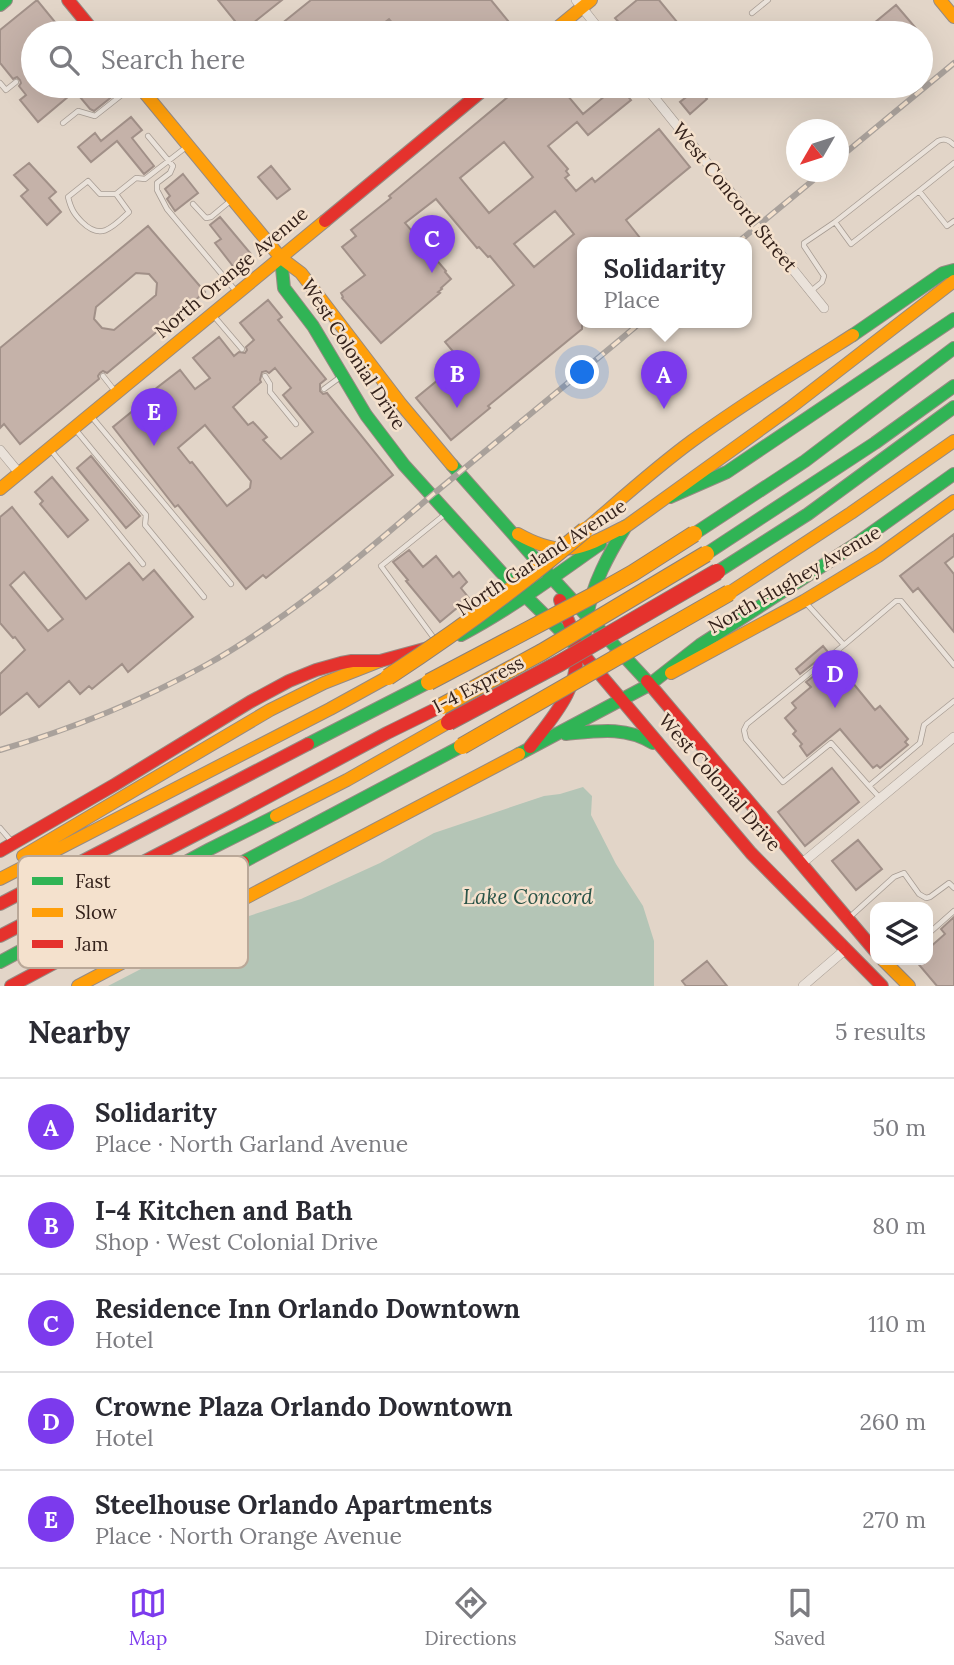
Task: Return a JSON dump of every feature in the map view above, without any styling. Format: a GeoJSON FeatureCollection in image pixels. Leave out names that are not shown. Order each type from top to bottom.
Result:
{"type":"FeatureCollection","features":[{"type":"Feature","properties":{"kind":"main road"},"geometry":{"type":"LineString","coordinates":[[0,5],[6,0]]}},
{"type":"Feature","properties":{"kind":"main road"},"geometry":{"type":"LineString","coordinates":[[68,0],[85,21]]}},
{"type":"Feature","properties":{"kind":"main road"},"geometry":{"type":"LineString","coordinates":[[940,0],[954,17]]}},
{"type":"Feature","properties":{"kind":"main road"},"geometry":{"type":"LineString","coordinates":[[564,21],[583,3]]}},
{"type":"Feature","properties":{"kind":"main road"},"geometry":{"type":"LineString","coordinates":[[149,98],[281,258]]}},
{"type":"Feature","properties":{"kind":"main road","name":"North Orange Avenue"},"geometry":{"type":"LineString","coordinates":[[0,489],[474,98]]}},
{"type":"Feature","properties":{"kind":"main road","name":"West Colonial Drive"},"geometry":{"type":"LineString","coordinates":[[281,258],[284,288],[313,326],[359,404],[412,474],[525,597],[580,651],[751,853],[882,986]]}},
{"type":"Feature","properties":{"kind":"main road","name":"West Colonial Drive"},"geometry":{"type":"LineString","coordinates":[[281,258],[301,273],[422,430],[552,578],[631,662],[870,945]]}},
{"type":"Feature","properties":{"kind":"main road"},"geometry":{"type":"LineString","coordinates":[[45,856],[307,722],[388,677],[522,584],[649,475],[712,427],[943,273],[954,270]]}},
{"type":"Feature","properties":{"kind":"main road","name":"North Garland Avenue"},"geometry":{"type":"LineString","coordinates":[[7,848],[276,687],[341,663],[380,661],[439,645],[495,617],[746,443],[835,377],[954,281]]}},
{"type":"Feature","properties":{"kind":"main road"},"geometry":{"type":"LineString","coordinates":[[670,497],[727,472],[954,319]]}},
{"type":"Feature","properties":{"kind":"main road"},"geometry":{"type":"LineString","coordinates":[[93,856],[633,573],[805,461],[954,348]]}},
{"type":"Feature","properties":{"kind":"main road","name":"I-4 Express"},"geometry":{"type":"LineString","coordinates":[[155,856],[542,652],[706,554],[843,466],[954,386]]}},
{"type":"Feature","properties":{"kind":"main road","name":"I-4 Express"},"geometry":{"type":"LineString","coordinates":[[196,856],[347,780],[560,663],[743,557],[954,407]]}},
{"type":"Feature","properties":{"kind":"main road"},"geometry":{"type":"LineString","coordinates":[[248,860],[462,747],[729,593],[851,513],[954,440]]}},
{"type":"Feature","properties":{"kind":"main road"},"geometry":{"type":"LineString","coordinates":[[248,897],[649,685],[711,637],[842,554],[954,474]]}},
{"type":"Feature","properties":{"kind":"main road","name":"North Hughey Avenue"},"geometry":{"type":"LineString","coordinates":[[649,685],[878,556],[954,501]]}},
{"type":"Feature","properties":{"kind":"main road"},"geometry":{"type":"LineString","coordinates":[[498,517],[527,540],[542,547],[565,550],[586,547],[626,526]]}},
{"type":"Feature","properties":{"kind":"main road"},"geometry":{"type":"LineString","coordinates":[[527,750],[560,705],[576,676],[587,615],[604,565],[626,526]]}},
{"type":"Feature","properties":{"kind":"main road"},"geometry":{"type":"LineString","coordinates":[[552,578],[580,651]]}},
{"type":"Feature","properties":{"kind":"main road"},"geometry":{"type":"LineString","coordinates":[[22,856],[289,700],[380,661]]}},
{"type":"Feature","properties":{"kind":"main road"},"geometry":{"type":"LineString","coordinates":[[557,735],[623,730],[642,736],[670,757]]}},
{"type":"Feature","properties":{"kind":"main road"},"geometry":{"type":"LineString","coordinates":[[0,869],[18,858]]}},
{"type":"Feature","properties":{"kind":"main road"},"geometry":{"type":"LineString","coordinates":[[0,879],[18,870]]}},
{"type":"Feature","properties":{"kind":"main road"},"geometry":{"type":"LineString","coordinates":[[0,904],[18,895]]}},
{"type":"Feature","properties":{"kind":"main road","name":"I-4 Express"},"geometry":{"type":"LineString","coordinates":[[0,936],[18,927]]}},
{"type":"Feature","properties":{"kind":"main road","name":"I-4 Express"},"geometry":{"type":"LineString","coordinates":[[0,962],[18,952]]}},
{"type":"Feature","properties":{"kind":"main road"},"geometry":{"type":"LineString","coordinates":[[892,965],[909,986]]}},
{"type":"Feature","properties":{"kind":"main road"},"geometry":{"type":"LineString","coordinates":[[11,986],[45,968]]}},
{"type":"Feature","properties":{"kind":"main road"},"geometry":{"type":"LineString","coordinates":[[78,986],[113,968]]}},
{"type":"Feature","properties":{"kind":"street"},"geometry":{"type":"LineString","coordinates":[[583,3],[595,21]]}},
{"type":"Feature","properties":{"kind":"street","name":"West Concord Street"},"geometry":{"type":"LineString","coordinates":[[655,98],[824,308]]}},
{"type":"Feature","properties":{"kind":"street"},"geometry":{"type":"LineString","coordinates":[[0,450],[19,474]]}},
{"type":"Feature","properties":{"kind":"street"},"geometry":{"type":"LineString","coordinates":[[801,864],[954,737]]}},
{"type":"Feature","properties":{"kind":"street"},"geometry":{"type":"LineString","coordinates":[[803,986],[846,949]]}},
{"type":"Feature","properties":{"kind":"lane"},"geometry":{"type":"LineString","coordinates":[[752,13],[768,0]]}},
{"type":"Feature","properties":{"kind":"lane"},"geometry":{"type":"LineString","coordinates":[[0,83],[6,90],[16,82]]}},
{"type":"Feature","properties":{"kind":"lane"},"geometry":{"type":"LineString","coordinates":[[63,123],[78,111],[95,116],[118,98]]}},
{"type":"Feature","properties":{"kind":"lane"},"geometry":{"type":"LineString","coordinates":[[148,136],[173,166],[170,173],[157,183],[157,190],[167,209],[238,294]]}},
{"type":"Feature","properties":{"kind":"lane"},"geometry":{"type":"LineString","coordinates":[[811,291],[825,278],[804,243],[938,141],[943,139],[954,145]]}},
{"type":"Feature","properties":{"kind":"lane"},"geometry":{"type":"LineString","coordinates":[[116,194],[130,212],[113,227],[100,232],[89,229],[71,211],[68,198],[88,181],[100,194],[116,194],[136,177],[145,179],[188,145]]}},
{"type":"Feature","properties":{"kind":"lane"},"geometry":{"type":"LineString","coordinates":[[835,222],[851,244],[954,163]]}},
{"type":"Feature","properties":{"kind":"lane"},"geometry":{"type":"LineString","coordinates":[[919,191],[947,226],[954,221]]}},
{"type":"Feature","properties":{"kind":"lane"},"geometry":{"type":"LineString","coordinates":[[193,204],[206,218],[211,217],[232,199]]}},
{"type":"Feature","properties":{"kind":"lane"},"geometry":{"type":"LineString","coordinates":[[213,314],[242,349]]}},
{"type":"Feature","properties":{"kind":"lane"},"geometry":{"type":"LineString","coordinates":[[103,376],[117,393]]}},
{"type":"Feature","properties":{"kind":"lane"},"geometry":{"type":"LineString","coordinates":[[265,376],[271,384],[270,392],[296,424]]}},
{"type":"Feature","properties":{"kind":"lane"},"geometry":{"type":"LineString","coordinates":[[324,389],[342,376]]}},
{"type":"Feature","properties":{"kind":"lane"},"geometry":{"type":"LineString","coordinates":[[291,417],[296,412]]}},
{"type":"Feature","properties":{"kind":"lane"},"geometry":{"type":"LineString","coordinates":[[90,415],[231,584]]}},
{"type":"Feature","properties":{"kind":"lane"},"geometry":{"type":"LineString","coordinates":[[75,428],[146,515],[145,525],[204,597]]}},
{"type":"Feature","properties":{"kind":"lane"},"geometry":{"type":"LineString","coordinates":[[50,449],[143,564]]}},
{"type":"Feature","properties":{"kind":"lane"},"geometry":{"type":"LineString","coordinates":[[439,645],[381,566],[447,513]]}},
{"type":"Feature","properties":{"kind":"lane"},"geometry":{"type":"LineString","coordinates":[[804,600],[845,644]]}},
{"type":"Feature","properties":{"kind":"lane"},"geometry":{"type":"LineString","coordinates":[[880,799],[831,743],[783,782],[746,739],[744,730],[747,724],[896,601],[901,601],[954,665]]}},
{"type":"Feature","properties":{"kind":"lane"},"geometry":{"type":"LineString","coordinates":[[869,786],[920,743],[924,725],[954,701]]}},
{"type":"Feature","properties":{"kind":"lane"},"geometry":{"type":"LineString","coordinates":[[0,828],[7,848]]}},
{"type":"Feature","properties":{"kind":"lane"},"geometry":{"type":"LineString","coordinates":[[847,919],[894,877],[904,873],[919,894],[926,898],[949,883],[954,888]]}},
{"type":"Feature","properties":{"kind":"lane"},"geometry":{"type":"LineString","coordinates":[[933,930],[954,911]]}},
{"type":"Feature","properties":{"kind":"water","name":"Lake Concord"},"geometry":{"type":"Polygon","coordinates":[[[583,787],[592,796],[591,815],[616,864],[643,906],[654,941],[654,986],[84,986],[124,968],[248,968],[248,916],[301,899],[380,863],[434,833],[544,796],[583,787]]]}},
{"type":"Feature","properties":{"kind":"pier"},"geometry":{"type":"Polygon","coordinates":[[[119,968],[143,968],[108,986],[80,986],[119,968]]]}},
{"type":"Feature","properties":{"kind":"building"},"geometry":{"type":"Polygon","coordinates":[[[37,0],[54,21],[21,21],[21,83],[17,77],[13,79],[0,63],[0,30],[37,0]]]}},
{"type":"Feature","properties":{"kind":"building"},"geometry":{"type":"Polygon","coordinates":[[[218,0],[282,0],[256,21],[235,21],[218,0]]]}},
{"type":"Feature","properties":{"kind":"building"},"geometry":{"type":"Polygon","coordinates":[[[311,0],[491,0],[508,21],[389,19],[285,21],[311,0]]]}},
{"type":"Feature","properties":{"kind":"building"},"geometry":{"type":"Polygon","coordinates":[[[637,0],[659,0],[676,21],[618,21],[615,18],[637,0]]]}},
{"type":"Feature","properties":{"kind":"building"},"geometry":{"type":"Polygon","coordinates":[[[896,5],[910,21],[877,21],[896,5]]]}},
{"type":"Feature","properties":{"kind":"building"},"geometry":{"type":"Polygon","coordinates":[[[22,98],[67,98],[38,122],[20,100],[22,98]]]}},
{"type":"Feature","properties":{"kind":"building"},"geometry":{"type":"Polygon","coordinates":[[[81,98],[110,98],[94,111],[81,98]]]}},
{"type":"Feature","properties":{"kind":"building"},"geometry":{"type":"Polygon","coordinates":[[[507,98],[570,98],[583,114],[602,98],[631,100],[588,135],[577,122],[548,146],[568,169],[566,171],[569,175],[565,178],[576,191],[592,178],[595,182],[659,129],[690,167],[626,220],[639,237],[577,237],[577,328],[582,329],[451,440],[416,398],[461,361],[445,342],[514,285],[490,256],[477,248],[436,199],[405,223],[451,279],[441,288],[438,292],[440,293],[381,343],[342,298],[341,293],[365,275],[342,247],[356,236],[351,230],[391,198],[389,196],[507,98]],[[504,142],[460,178],[489,213],[533,177],[504,142]],[[555,211],[514,244],[534,267],[574,234],[555,211]]]}},
{"type":"Feature","properties":{"kind":"building"},"geometry":{"type":"Polygon","coordinates":[[[685,98],[707,99],[690,114],[680,102],[685,98]]]}},
{"type":"Feature","properties":{"kind":"building"},"geometry":{"type":"Polygon","coordinates":[[[131,117],[142,130],[132,138],[154,166],[144,174],[117,141],[91,162],[78,147],[95,133],[101,141],[131,117]]]}},
{"type":"Feature","properties":{"kind":"building"},"geometry":{"type":"Polygon","coordinates":[[[29,163],[56,192],[49,198],[61,212],[47,225],[21,196],[28,190],[14,175],[29,163]]]}},
{"type":"Feature","properties":{"kind":"building"},"geometry":{"type":"Polygon","coordinates":[[[271,166],[290,189],[277,199],[258,177],[271,166]]]}},
{"type":"Feature","properties":{"kind":"building"},"geometry":{"type":"Polygon","coordinates":[[[183,174],[198,193],[175,211],[167,199],[170,196],[165,189],[183,174]]]}},
{"type":"Feature","properties":{"kind":"building"},"geometry":{"type":"Polygon","coordinates":[[[220,217],[251,254],[236,270],[215,243],[221,239],[210,225],[220,217]]]}},
{"type":"Feature","properties":{"kind":"building"},"geometry":{"type":"Polygon","coordinates":[[[148,226],[205,292],[107,373],[100,373],[99,379],[20,444],[4,424],[0,428],[0,348],[148,226]],[[136,273],[96,307],[94,319],[102,328],[114,330],[156,295],[157,283],[149,274],[136,273]]]}},
{"type":"Feature","properties":{"kind":"building"},"geometry":{"type":"Polygon","coordinates":[[[268,300],[282,317],[278,320],[326,379],[320,384],[320,391],[327,393],[393,475],[266,578],[263,575],[246,589],[178,505],[175,507],[113,427],[140,405],[154,423],[170,410],[154,390],[180,370],[195,389],[210,378],[193,358],[219,337],[234,356],[239,352],[245,353],[246,347],[254,340],[240,323],[268,300]],[[275,368],[269,373],[262,372],[261,382],[233,407],[248,425],[253,422],[267,437],[263,440],[281,459],[313,432],[283,395],[291,388],[275,368]],[[205,425],[178,448],[227,506],[250,488],[251,481],[205,425]]]}},
{"type":"Feature","properties":{"kind":"building"},"geometry":{"type":"Polygon","coordinates":[[[91,456],[140,516],[126,528],[77,468],[91,456]]]}},
{"type":"Feature","properties":{"kind":"building"},"geometry":{"type":"Polygon","coordinates":[[[52,477],[88,520],[68,537],[40,504],[43,501],[35,492],[52,477]]]}},
{"type":"Feature","properties":{"kind":"building"},"geometry":{"type":"Polygon","coordinates":[[[12,507],[86,599],[129,563],[143,580],[154,570],[193,617],[128,672],[122,664],[92,689],[89,686],[80,694],[69,681],[39,707],[27,693],[0,715],[0,674],[25,650],[0,623],[0,517],[12,507]],[[24,572],[10,585],[48,631],[63,619],[24,572]]]}},
{"type":"Feature","properties":{"kind":"building"},"geometry":{"type":"Polygon","coordinates":[[[954,534],[954,556],[945,563],[954,574],[954,632],[918,588],[913,592],[900,576],[954,534]]]}},
{"type":"Feature","properties":{"kind":"building"},"geometry":{"type":"Polygon","coordinates":[[[409,550],[423,567],[436,556],[453,577],[459,572],[467,582],[461,588],[469,598],[440,622],[393,562],[409,550]]]}},
{"type":"Feature","properties":{"kind":"building"},"geometry":{"type":"Polygon","coordinates":[[[823,646],[828,652],[800,674],[796,669],[823,646]]]}},
{"type":"Feature","properties":{"kind":"building"},"geometry":{"type":"Polygon","coordinates":[[[834,660],[875,710],[880,706],[908,739],[905,742],[908,745],[880,768],[877,765],[873,768],[840,729],[807,756],[800,746],[802,744],[793,734],[796,731],[785,718],[796,708],[792,703],[811,687],[806,682],[834,660]]]}},
{"type":"Feature","properties":{"kind":"building"},"geometry":{"type":"Polygon","coordinates":[[[832,768],[859,802],[805,846],[778,812],[832,768]]]}},
{"type":"Feature","properties":{"kind":"building"},"geometry":{"type":"Polygon","coordinates":[[[858,840],[882,869],[856,890],[832,861],[858,840]]]}},
{"type":"Feature","properties":{"kind":"building"},"geometry":{"type":"Polygon","coordinates":[[[954,917],[954,986],[937,986],[919,965],[933,965],[933,945],[945,934],[941,929],[954,917]]]}},
{"type":"Feature","properties":{"kind":"building"},"geometry":{"type":"Polygon","coordinates":[[[707,961],[727,986],[686,986],[682,981],[707,961]]]}},
{"type":"Feature","properties":{"kind":"railway"},"geometry":{"type":"LineString","coordinates":[[933,80],[954,63]]}},
{"type":"Feature","properties":{"kind":"railway"},"geometry":{"type":"LineString","coordinates":[[849,150],[912,98]]}},
{"type":"Feature","properties":{"kind":"railway"},"geometry":{"type":"LineString","coordinates":[[744,237],[811,182]]}},
{"type":"Feature","properties":{"kind":"railway"},"geometry":{"type":"LineString","coordinates":[[0,750],[53,733],[131,702],[206,665],[266,628],[350,564],[634,328]]}},
{"type":"Feature","properties":{"kind":"traffic: fast"},"geometry":{"type":"LineString","coordinates":[[0,5],[6,0]]}},
{"type":"Feature","properties":{"kind":"traffic: fast"},"geometry":{"type":"LineString","coordinates":[[281,258],[284,288],[313,326],[366,415],[404,465],[501,572],[577,647]]}},
{"type":"Feature","properties":{"kind":"traffic: fast"},"geometry":{"type":"LineString","coordinates":[[853,335],[943,273],[954,270]]}},
{"type":"Feature","properties":{"kind":"traffic: fast"},"geometry":{"type":"LineString","coordinates":[[670,497],[727,472],[954,319]]}},
{"type":"Feature","properties":{"kind":"traffic: fast"},"geometry":{"type":"LineString","coordinates":[[694,534],[805,461],[954,348]]}},
{"type":"Feature","properties":{"kind":"traffic: fast"},"geometry":{"type":"LineString","coordinates":[[706,554],[875,443],[954,386]]}},
{"type":"Feature","properties":{"kind":"traffic: fast"},"geometry":{"type":"LineString","coordinates":[[717,572],[808,514],[954,407]]}},
{"type":"Feature","properties":{"kind":"traffic: fast"},"geometry":{"type":"LineString","coordinates":[[452,465],[647,681]]}},
{"type":"Feature","properties":{"kind":"traffic: fast"},"geometry":{"type":"LineString","coordinates":[[519,754],[649,685],[700,645],[853,546],[954,474]]}},
{"type":"Feature","properties":{"kind":"traffic: fast"},"geometry":{"type":"LineString","coordinates":[[584,656],[587,617],[593,593],[626,526]]}},
{"type":"Feature","properties":{"kind":"traffic: fast"},"geometry":{"type":"LineString","coordinates":[[461,635],[515,603],[600,544]]}},
{"type":"Feature","properties":{"kind":"traffic: fast"},"geometry":{"type":"LineString","coordinates":[[308,744],[429,682]]}},
{"type":"Feature","properties":{"kind":"traffic: fast"},"geometry":{"type":"LineString","coordinates":[[566,734],[621,732],[653,743]]}},
{"type":"Feature","properties":{"kind":"traffic: fast"},"geometry":{"type":"LineString","coordinates":[[248,859],[462,746]]}},
{"type":"Feature","properties":{"kind":"traffic: fast"},"geometry":{"type":"LineString","coordinates":[[197,856],[276,816]]}},
{"type":"Feature","properties":{"kind":"traffic: fast"},"geometry":{"type":"LineString","coordinates":[[0,962],[18,952]]}},
{"type":"Feature","properties":{"kind":"traffic: slow"},"geometry":{"type":"LineString","coordinates":[[566,21],[591,0]]}},
{"type":"Feature","properties":{"kind":"traffic: slow"},"geometry":{"type":"LineString","coordinates":[[940,0],[954,17]]}},
{"type":"Feature","properties":{"kind":"traffic: slow"},"geometry":{"type":"LineString","coordinates":[[149,98],[281,258],[301,273],[400,403],[452,465]]}},
{"type":"Feature","properties":{"kind":"traffic: slow"},"geometry":{"type":"LineString","coordinates":[[0,489],[325,221]]}},
{"type":"Feature","properties":{"kind":"traffic: slow"},"geometry":{"type":"LineString","coordinates":[[621,530],[790,408],[954,281]]}},
{"type":"Feature","properties":{"kind":"traffic: slow"},"geometry":{"type":"LineString","coordinates":[[585,530],[692,441],[853,335]]}},
{"type":"Feature","properties":{"kind":"traffic: slow"},"geometry":{"type":"LineString","coordinates":[[729,593],[954,441]]}},
{"type":"Feature","properties":{"kind":"traffic: slow"},"geometry":{"type":"LineString","coordinates":[[671,673],[804,601],[878,556],[954,501]]}},
{"type":"Feature","properties":{"kind":"traffic: slow"},"geometry":{"type":"LineString","coordinates":[[518,534],[548,547],[561,549],[585,545],[626,526]]}},
{"type":"Feature","properties":{"kind":"traffic: slow"},"geometry":{"type":"LineString","coordinates":[[388,677],[489,607],[585,530]]}},
{"type":"Feature","properties":{"kind":"traffic: slow"},"geometry":{"type":"LineString","coordinates":[[429,682],[594,595],[694,534]]}},
{"type":"Feature","properties":{"kind":"traffic: slow"},"geometry":{"type":"LineString","coordinates":[[442,706],[542,652],[706,554]]}},
{"type":"Feature","properties":{"kind":"traffic: slow"},"geometry":{"type":"LineString","coordinates":[[462,746],[729,593]]}},
{"type":"Feature","properties":{"kind":"traffic: slow"},"geometry":{"type":"LineString","coordinates":[[23,856],[270,710],[324,683],[380,661]]}},
{"type":"Feature","properties":{"kind":"traffic: slow"},"geometry":{"type":"LineString","coordinates":[[45,856],[388,677]]}},
{"type":"Feature","properties":{"kind":"traffic: slow"},"geometry":{"type":"LineString","coordinates":[[276,816],[347,780],[449,722]]}},
{"type":"Feature","properties":{"kind":"traffic: slow"},"geometry":{"type":"LineString","coordinates":[[248,897],[519,754]]}},
{"type":"Feature","properties":{"kind":"traffic: slow"},"geometry":{"type":"LineString","coordinates":[[0,879],[18,870]]}},
{"type":"Feature","properties":{"kind":"traffic: slow"},"geometry":{"type":"LineString","coordinates":[[888,965],[909,986]]}},
{"type":"Feature","properties":{"kind":"traffic: slow"},"geometry":{"type":"LineString","coordinates":[[78,986],[112,968]]}},
{"type":"Feature","properties":{"kind":"traffic: jam"},"geometry":{"type":"LineString","coordinates":[[68,0],[85,21]]}},
{"type":"Feature","properties":{"kind":"traffic: jam"},"geometry":{"type":"LineString","coordinates":[[325,221],[474,98]]}},
{"type":"Feature","properties":{"kind":"traffic: jam"},"geometry":{"type":"LineString","coordinates":[[449,722],[560,663],[717,572]]}},
{"type":"Feature","properties":{"kind":"traffic: jam"},"geometry":{"type":"LineString","coordinates":[[530,747],[564,701],[577,661],[575,640],[560,600]]}},
{"type":"Feature","properties":{"kind":"traffic: jam"},"geometry":{"type":"LineString","coordinates":[[577,647],[751,853],[882,986]]}},
{"type":"Feature","properties":{"kind":"traffic: jam"},"geometry":{"type":"LineString","coordinates":[[0,851],[289,681],[341,663],[380,661],[428,648]]}},
{"type":"Feature","properties":{"kind":"traffic: jam"},"geometry":{"type":"LineString","coordinates":[[647,681],[870,945]]}},
{"type":"Feature","properties":{"kind":"traffic: jam"},"geometry":{"type":"LineString","coordinates":[[155,856],[442,706]]}},
{"type":"Feature","properties":{"kind":"traffic: jam"},"geometry":{"type":"LineString","coordinates":[[92,856],[308,744]]}},
{"type":"Feature","properties":{"kind":"traffic: jam"},"geometry":{"type":"LineString","coordinates":[[0,904],[18,895]]}},
{"type":"Feature","properties":{"kind":"traffic: jam"},"geometry":{"type":"LineString","coordinates":[[0,936],[18,927]]}},
{"type":"Feature","properties":{"kind":"traffic: jam"},"geometry":{"type":"LineString","coordinates":[[11,986],[45,968]]}},
{"type":"Feature","properties":{"kind":"place","name":"Residence Inn Orlando Downtown"},"geometry":{"type":"Point","coordinates":[432,273]}},
{"type":"Feature","properties":{"kind":"place","name":"I-4 Kitchen and Bath"},"geometry":{"type":"Point","coordinates":[457,408]}},
{"type":"Feature","properties":{"kind":"place","name":"Solidarity"},"geometry":{"type":"Point","coordinates":[664,409]}},
{"type":"Feature","properties":{"kind":"place","name":"Steelhouse Orlando Apartments"},"geometry":{"type":"Point","coordinates":[154,446]}},
{"type":"Feature","properties":{"kind":"place","name":"Crowne Plaza Orlando Downtown"},"geometry":{"type":"Point","coordinates":[835,708]}}]}
